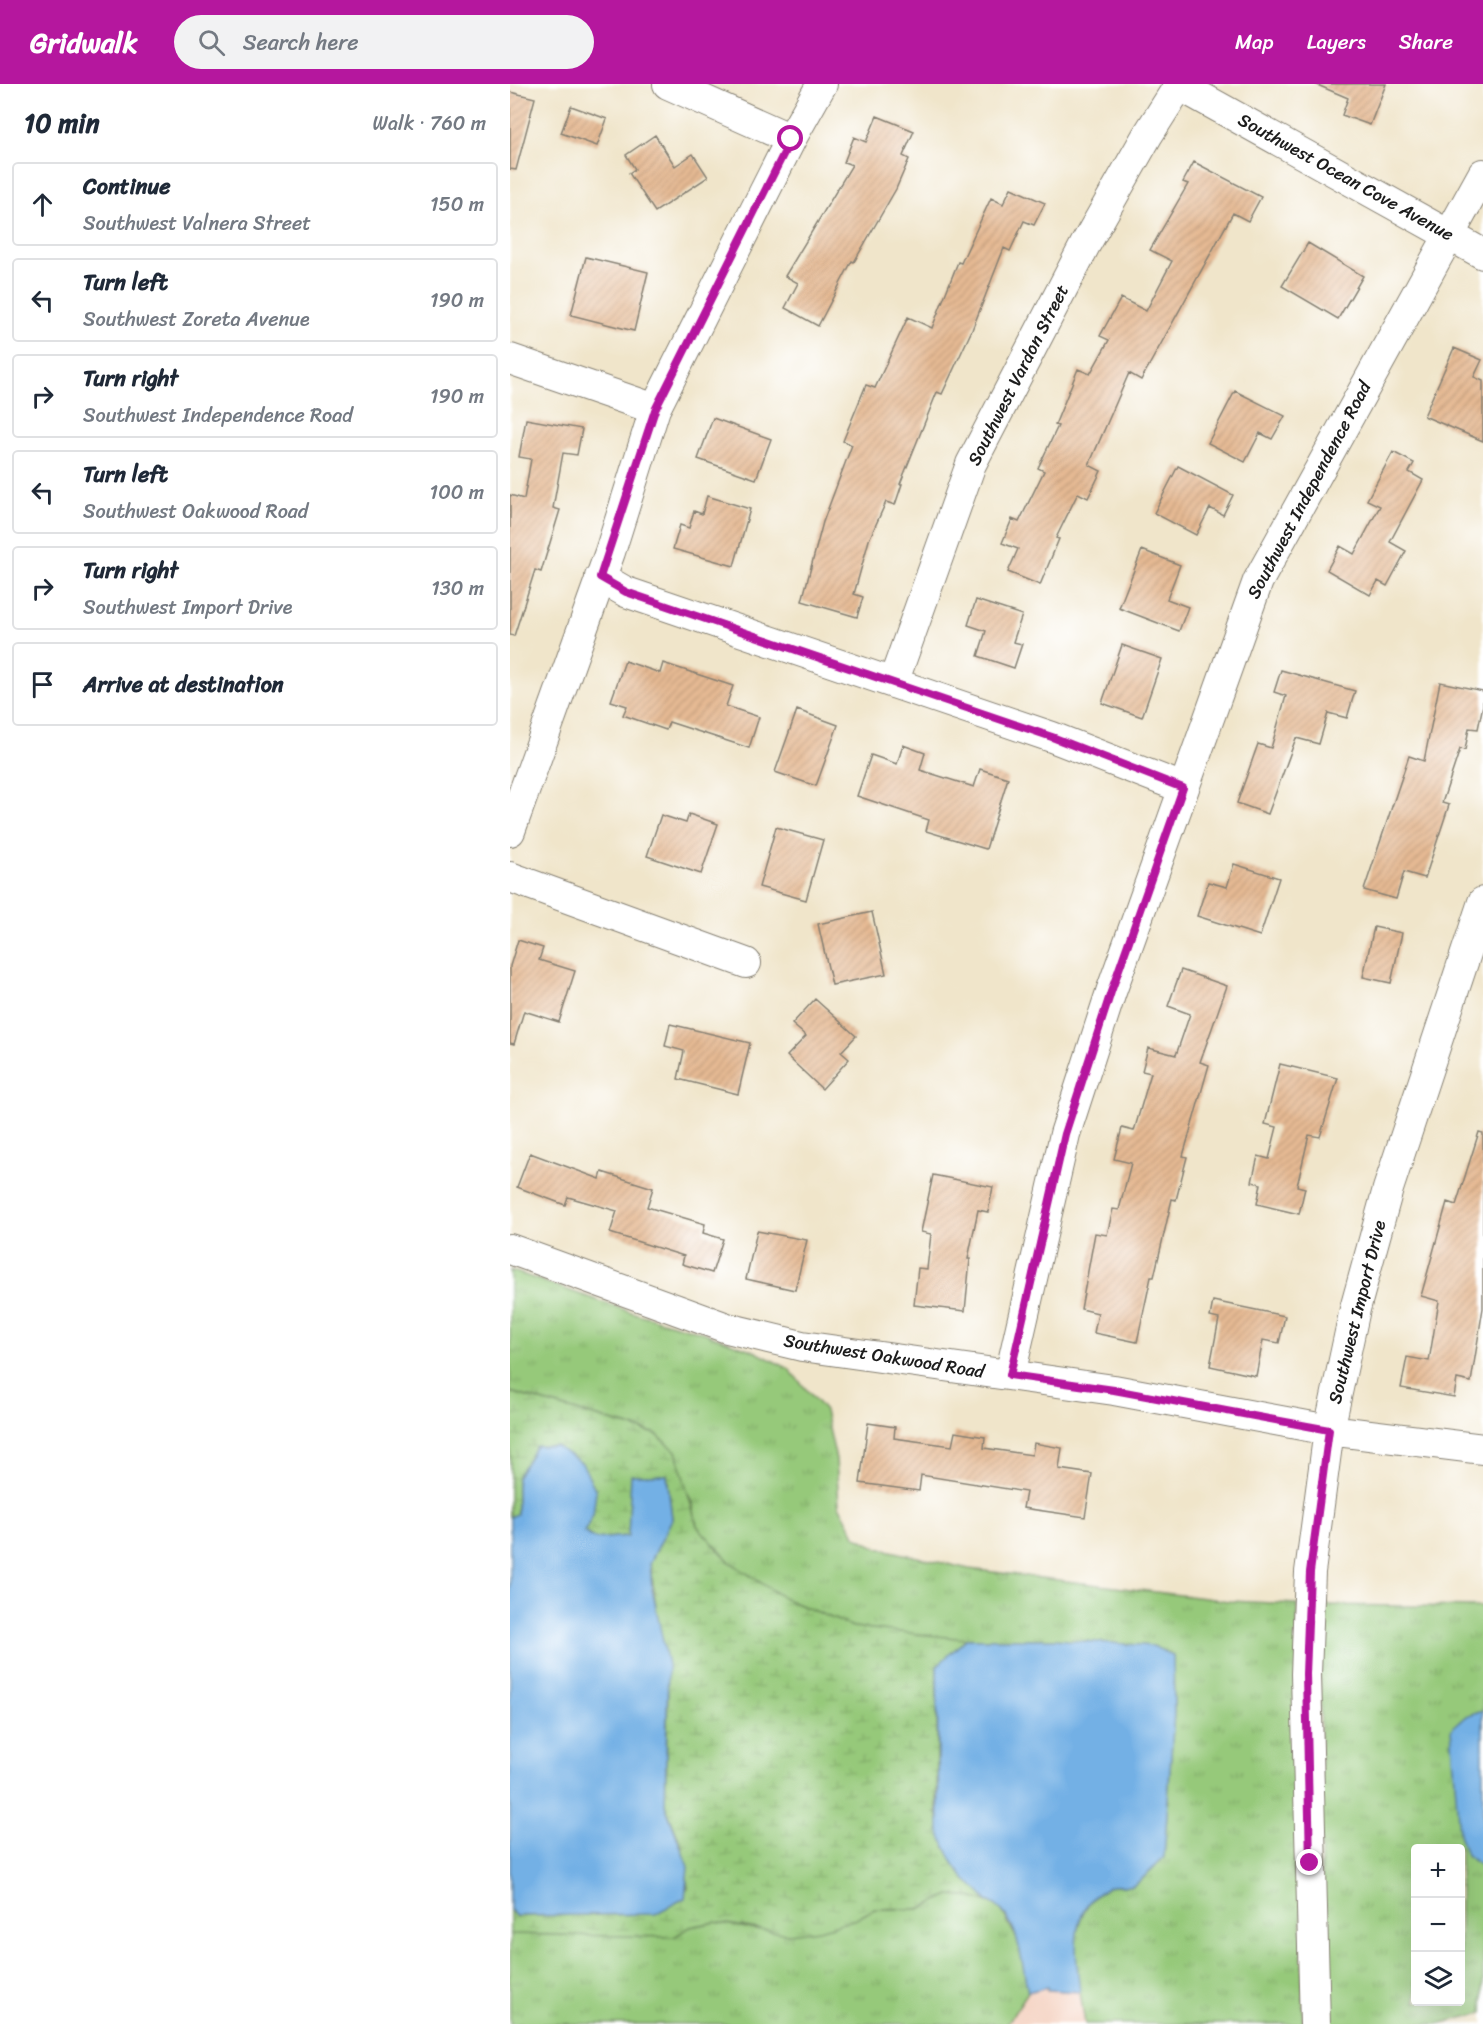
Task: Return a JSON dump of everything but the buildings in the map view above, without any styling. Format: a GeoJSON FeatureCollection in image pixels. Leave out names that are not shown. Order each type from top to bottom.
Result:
{"type":"FeatureCollection","features":[{"type":"Feature","properties":{"kind":"street"},"geometry":{"type":"LineString","coordinates":[[668,84],[791,139]]}},
{"type":"Feature","properties":{"kind":"street"},"geometry":{"type":"LineString","coordinates":[[510,831],[600,577],[655,410],[791,139],[822,84]]}},
{"type":"Feature","properties":{"kind":"street","name":"Southwest Ocean Cove Avenue"},"geometry":{"type":"LineString","coordinates":[[1179,84],[1483,254]]}},
{"type":"Feature","properties":{"kind":"street","name":"Southwest Vardon Street"},"geometry":{"type":"LineString","coordinates":[[893,683],[971,464],[1085,246],[1179,84]]}},
{"type":"Feature","properties":{"kind":"street","name":"Southwest Independence Road"},"geometry":{"type":"LineString","coordinates":[[1010,1375],[1065,1134],[1111,992],[1257,581],[1483,174]]}},
{"type":"Feature","properties":{"kind":"street"},"geometry":{"type":"LineString","coordinates":[[510,359],[655,410]]}},
{"type":"Feature","properties":{"kind":"street"},"geometry":{"type":"LineString","coordinates":[[600,577],[626,592],[1052,737],[1183,788]]}},
{"type":"Feature","properties":{"kind":"street"},"geometry":{"type":"LineString","coordinates":[[510,877],[746,963]]}},
{"type":"Feature","properties":{"kind":"street","name":"Southwest Import Drive"},"geometry":{"type":"LineString","coordinates":[[1315,2024],[1306,1674],[1310,1572],[1329,1430],[1355,1309],[1388,1189],[1483,902]]}},
{"type":"Feature","properties":{"kind":"street","name":"Southwest Oakwood Road"},"geometry":{"type":"LineString","coordinates":[[510,1249],[727,1328],[802,1346],[1126,1392],[1329,1430],[1483,1449]]}},
{"type":"Feature","properties":{"kind":"shaded area"},"geometry":{"type":"Polygon","coordinates":[[[1048,1984],[1049,1990],[1080,1992],[1085,2024],[1007,2024],[1028,1992],[1047,1988],[1048,1984]]]}},
{"type":"Feature","properties":{"kind":"green space"},"geometry":{"type":"Polygon","coordinates":[[[510,1270],[634,1313],[705,1333],[754,1351],[788,1368],[825,1411],[836,1459],[839,1505],[856,1537],[878,1548],[969,1569],[1229,1601],[1297,1604],[1303,2024],[1085,2024],[1076,1950],[1077,1932],[1082,1915],[1091,1900],[1106,1888],[1137,1883],[1164,1857],[1174,1712],[1173,1655],[1153,1646],[1053,1639],[953,1639],[853,1627],[785,1599],[730,1562],[697,1526],[692,1500],[657,1434],[510,1392],[510,1270]]]}},
{"type":"Feature","properties":{"kind":"green space"},"geometry":{"type":"Polygon","coordinates":[[[510,1392],[656,1434],[676,1451],[697,1526],[730,1562],[785,1599],[853,1627],[966,1639],[937,1666],[937,1813],[945,1848],[966,1880],[981,1892],[987,1901],[950,1895],[919,1909],[874,1909],[856,1919],[819,1930],[789,1934],[715,1922],[690,1927],[674,1937],[510,1934],[510,1909],[515,1916],[655,1914],[688,1888],[682,1847],[665,1805],[668,1693],[650,1563],[672,1518],[667,1475],[631,1508],[628,1536],[595,1539],[584,1532],[593,1515],[517,1477],[517,1515],[510,1517],[510,1392]]]}},
{"type":"Feature","properties":{"kind":"green space"},"geometry":{"type":"Polygon","coordinates":[[[1320,1605],[1483,1607],[1483,1710],[1466,1716],[1466,1855],[1483,1867],[1483,2013],[1437,2024],[1326,2024],[1321,1863],[1320,1605]]]}},
{"type":"Feature","properties":{"kind":"green space"},"geometry":{"type":"Polygon","coordinates":[[[950,1895],[966,1896],[999,1905],[1019,1943],[1028,1992],[1007,2024],[510,2024],[510,1934],[570,1935],[690,1927],[715,1922],[756,1930],[856,1919],[874,1909],[919,1909],[950,1895]]]}},
{"type":"Feature","properties":{"kind":"water"},"geometry":{"type":"Polygon","coordinates":[[[536,1446],[556,1446],[582,1463],[596,1491],[593,1515],[584,1532],[595,1539],[628,1536],[631,1475],[667,1475],[672,1519],[650,1563],[652,1589],[668,1665],[665,1805],[688,1867],[685,1898],[655,1914],[515,1916],[510,1909],[510,1517],[517,1514],[517,1477],[536,1446]]]}},
{"type":"Feature","properties":{"kind":"water"},"geometry":{"type":"Polygon","coordinates":[[[966,1639],[1053,1639],[1153,1646],[1173,1656],[1174,1712],[1164,1857],[1137,1883],[1130,1886],[1106,1888],[1085,1909],[1077,1934],[1076,1948],[1080,1992],[1048,1990],[1048,1987],[1028,1992],[1013,1927],[998,1907],[987,1901],[962,1876],[950,1858],[939,1831],[937,1666],[966,1639]]]}},
{"type":"Feature","properties":{"kind":"water"},"geometry":{"type":"Polygon","coordinates":[[[1483,1710],[1483,1867],[1466,1855],[1465,1844],[1462,1844],[1459,1834],[1451,1729],[1466,1716],[1483,1710]]]}},
{"type":"Feature","properties":{"kind":"route"},"geometry":{"type":"LineString","coordinates":[[791,139],[655,410],[600,577],[626,592],[1052,737],[1183,788],[1157,868],[1111,992],[1065,1134],[1010,1375],[1114,1390],[1300,1422],[1329,1430],[1310,1572],[1306,1674],[1310,1863]]}}]}
